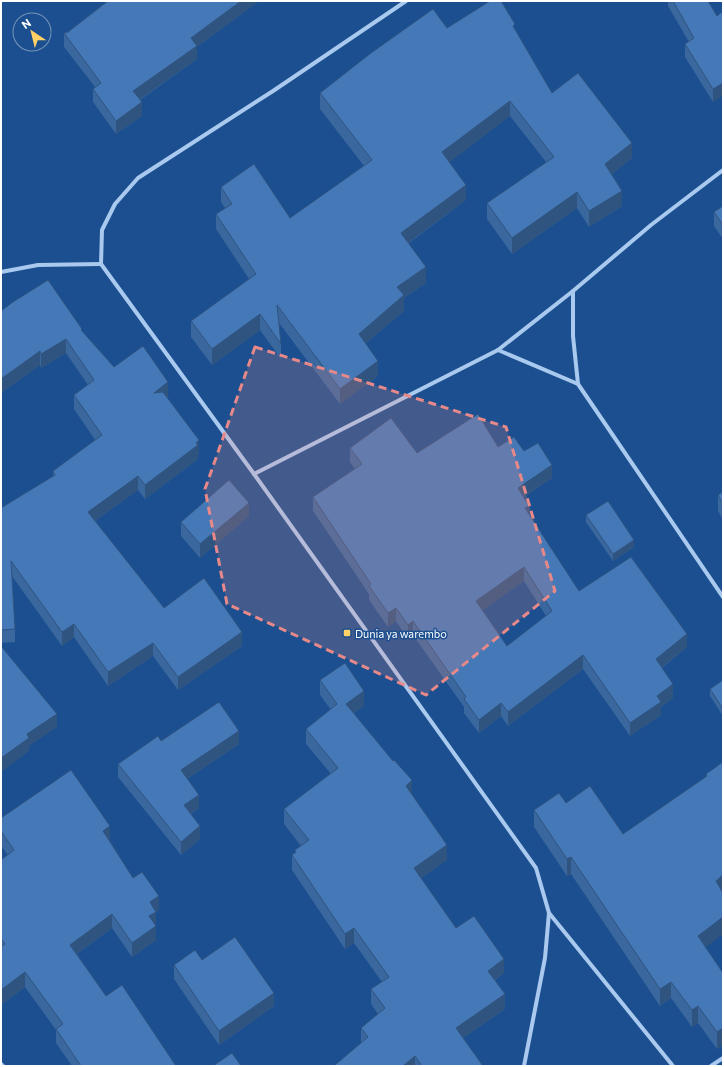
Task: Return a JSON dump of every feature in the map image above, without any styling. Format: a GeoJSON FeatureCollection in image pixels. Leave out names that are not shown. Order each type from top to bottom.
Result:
{"type":"FeatureCollection","features":[{"type":"Feature","properties":{"kind":"street"},"geometry":{"type":"LineString","coordinates":[[406,1],[274,91],[138,178],[115,204],[102,230],[101,264],[254,474],[536,868],[549,913],[545,958],[524,1066]]}},
{"type":"Feature","properties":{"kind":"street"},"geometry":{"type":"LineString","coordinates":[[254,474],[498,350],[573,291],[651,225],[723,170]]}},
{"type":"Feature","properties":{"kind":"street"},"geometry":{"type":"LineString","coordinates":[[1,272],[38,265],[101,264]]}},
{"type":"Feature","properties":{"kind":"street"},"geometry":{"type":"LineString","coordinates":[[573,291],[573,336],[578,384],[723,598]]}},
{"type":"Feature","properties":{"kind":"street"},"geometry":{"type":"LineString","coordinates":[[498,350],[578,384]]}},
{"type":"Feature","properties":{"kind":"street"},"geometry":{"type":"LineString","coordinates":[[549,913],[673,1066]]}},
{"type":"Feature","properties":{"kind":"street"},"geometry":{"type":"LineString","coordinates":[[711,1066],[723,1058]]}},
{"type":"Feature","properties":{"kind":"highlighted area"},"geometry":{"type":"Polygon","coordinates":[[[255,347],[506,427],[555,591],[426,695],[227,604],[205,489],[255,347]]]}},
{"type":"Feature","properties":{"kind":"building"},"geometry":{"type":"Polygon","coordinates":[[[108,1],[241,1],[191,38],[197,46],[133,91],[142,102],[116,121],[93,89],[101,83],[64,33],[68,32],[108,1]]]}},
{"type":"Feature","properties":{"kind":"building"},"geometry":{"type":"Polygon","coordinates":[[[490,1],[501,1],[515,24],[513,26],[552,93],[578,73],[632,143],[605,164],[622,191],[589,211],[577,192],[512,238],[487,203],[554,157],[510,101],[442,152],[466,185],[401,233],[426,267],[397,287],[404,295],[359,334],[378,361],[340,389],[277,305],[281,344],[260,314],[212,349],[191,321],[256,274],[216,214],[232,204],[221,187],[254,164],[290,218],[372,160],[320,93],[371,53],[433,9],[447,28],[490,1]]]}},
{"type":"Feature","properties":{"kind":"building"},"geometry":{"type":"Polygon","coordinates":[[[673,1],[708,1],[717,16],[723,11],[723,83],[713,89],[685,44],[694,38],[673,1]]]}},
{"type":"Feature","properties":{"kind":"building"},"geometry":{"type":"Polygon","coordinates":[[[723,206],[723,225],[714,212],[723,206]]]}},
{"type":"Feature","properties":{"kind":"building"},"geometry":{"type":"Polygon","coordinates":[[[48,280],[82,329],[81,330],[114,367],[143,346],[168,382],[154,393],[163,392],[199,440],[196,443],[198,445],[145,485],[138,476],[88,512],[164,608],[204,578],[242,632],[178,677],[153,643],[108,672],[74,624],[62,632],[11,561],[15,629],[1,630],[1,508],[55,475],[53,471],[102,435],[74,395],[94,380],[66,339],[41,354],[40,351],[1,379],[1,311],[48,280]]]}},
{"type":"Feature","properties":{"kind":"building"},"geometry":{"type":"Polygon","coordinates":[[[478,414],[498,447],[514,437],[524,451],[538,443],[552,465],[518,488],[529,506],[525,508],[579,591],[631,557],[687,634],[656,659],[673,684],[657,696],[661,702],[630,723],[583,655],[508,712],[501,703],[479,720],[464,699],[466,697],[413,621],[408,625],[396,608],[388,613],[369,586],[371,584],[313,497],[362,464],[350,448],[391,418],[417,453],[478,414]],[[524,567],[476,601],[507,646],[552,611],[524,567]]]}},
{"type":"Feature","properties":{"kind":"building"},"geometry":{"type":"Polygon","coordinates":[[[229,480],[249,503],[200,544],[181,522],[229,480]]]}},
{"type":"Feature","properties":{"kind":"building"},"geometry":{"type":"Polygon","coordinates":[[[723,492],[723,504],[718,495],[723,492]]]}},
{"type":"Feature","properties":{"kind":"building"},"geometry":{"type":"Polygon","coordinates":[[[608,501],[634,540],[613,554],[586,515],[608,501]]]}},
{"type":"Feature","properties":{"kind":"building"},"geometry":{"type":"Polygon","coordinates":[[[1,646],[57,714],[27,734],[29,738],[1,758],[1,646]]]}},
{"type":"Feature","properties":{"kind":"building"},"geometry":{"type":"Polygon","coordinates":[[[345,663],[364,691],[346,704],[393,761],[394,760],[412,780],[406,786],[447,845],[414,868],[456,928],[474,916],[504,959],[488,971],[505,994],[456,1028],[483,1066],[422,1066],[415,1056],[403,1066],[334,1066],[368,1037],[361,1028],[385,1008],[371,989],[389,977],[354,928],[345,934],[292,855],[296,852],[295,850],[309,840],[284,809],[338,768],[306,729],[337,704],[320,680],[345,663]]]}},
{"type":"Feature","properties":{"kind":"building"},"geometry":{"type":"Polygon","coordinates":[[[723,680],[723,709],[710,689],[723,680]]]}},
{"type":"Feature","properties":{"kind":"building"},"geometry":{"type":"Polygon","coordinates":[[[219,702],[239,731],[181,770],[199,795],[184,805],[200,826],[181,842],[118,764],[158,736],[161,741],[219,702]]]}},
{"type":"Feature","properties":{"kind":"building"},"geometry":{"type":"Polygon","coordinates":[[[723,762],[723,875],[716,881],[723,893],[723,917],[698,936],[723,973],[723,1028],[717,1032],[698,1006],[692,1010],[671,982],[660,989],[571,857],[567,859],[534,810],[559,793],[566,803],[590,786],[623,834],[707,776],[706,774],[723,762]]]}},
{"type":"Feature","properties":{"kind":"building"},"geometry":{"type":"Polygon","coordinates":[[[71,770],[110,826],[103,831],[133,878],[142,872],[159,896],[150,902],[156,912],[149,916],[156,926],[132,943],[112,914],[70,945],[106,996],[122,985],[176,1066],[81,1066],[56,1029],[63,1024],[25,972],[1,990],[1,947],[5,944],[1,939],[1,860],[14,850],[1,831],[1,818],[71,770]]]}},
{"type":"Feature","properties":{"kind":"building"},"geometry":{"type":"Polygon","coordinates":[[[235,937],[274,993],[219,1031],[174,965],[195,950],[202,960],[235,937]]]}},
{"type":"Feature","properties":{"kind":"building"},"geometry":{"type":"Polygon","coordinates":[[[232,1053],[241,1066],[213,1066],[232,1053]]]}},
{"type":"Feature","properties":{"kind":"place","name":"Dunia ya warembo"},"geometry":{"type":"Point","coordinates":[347,633]}}]}
